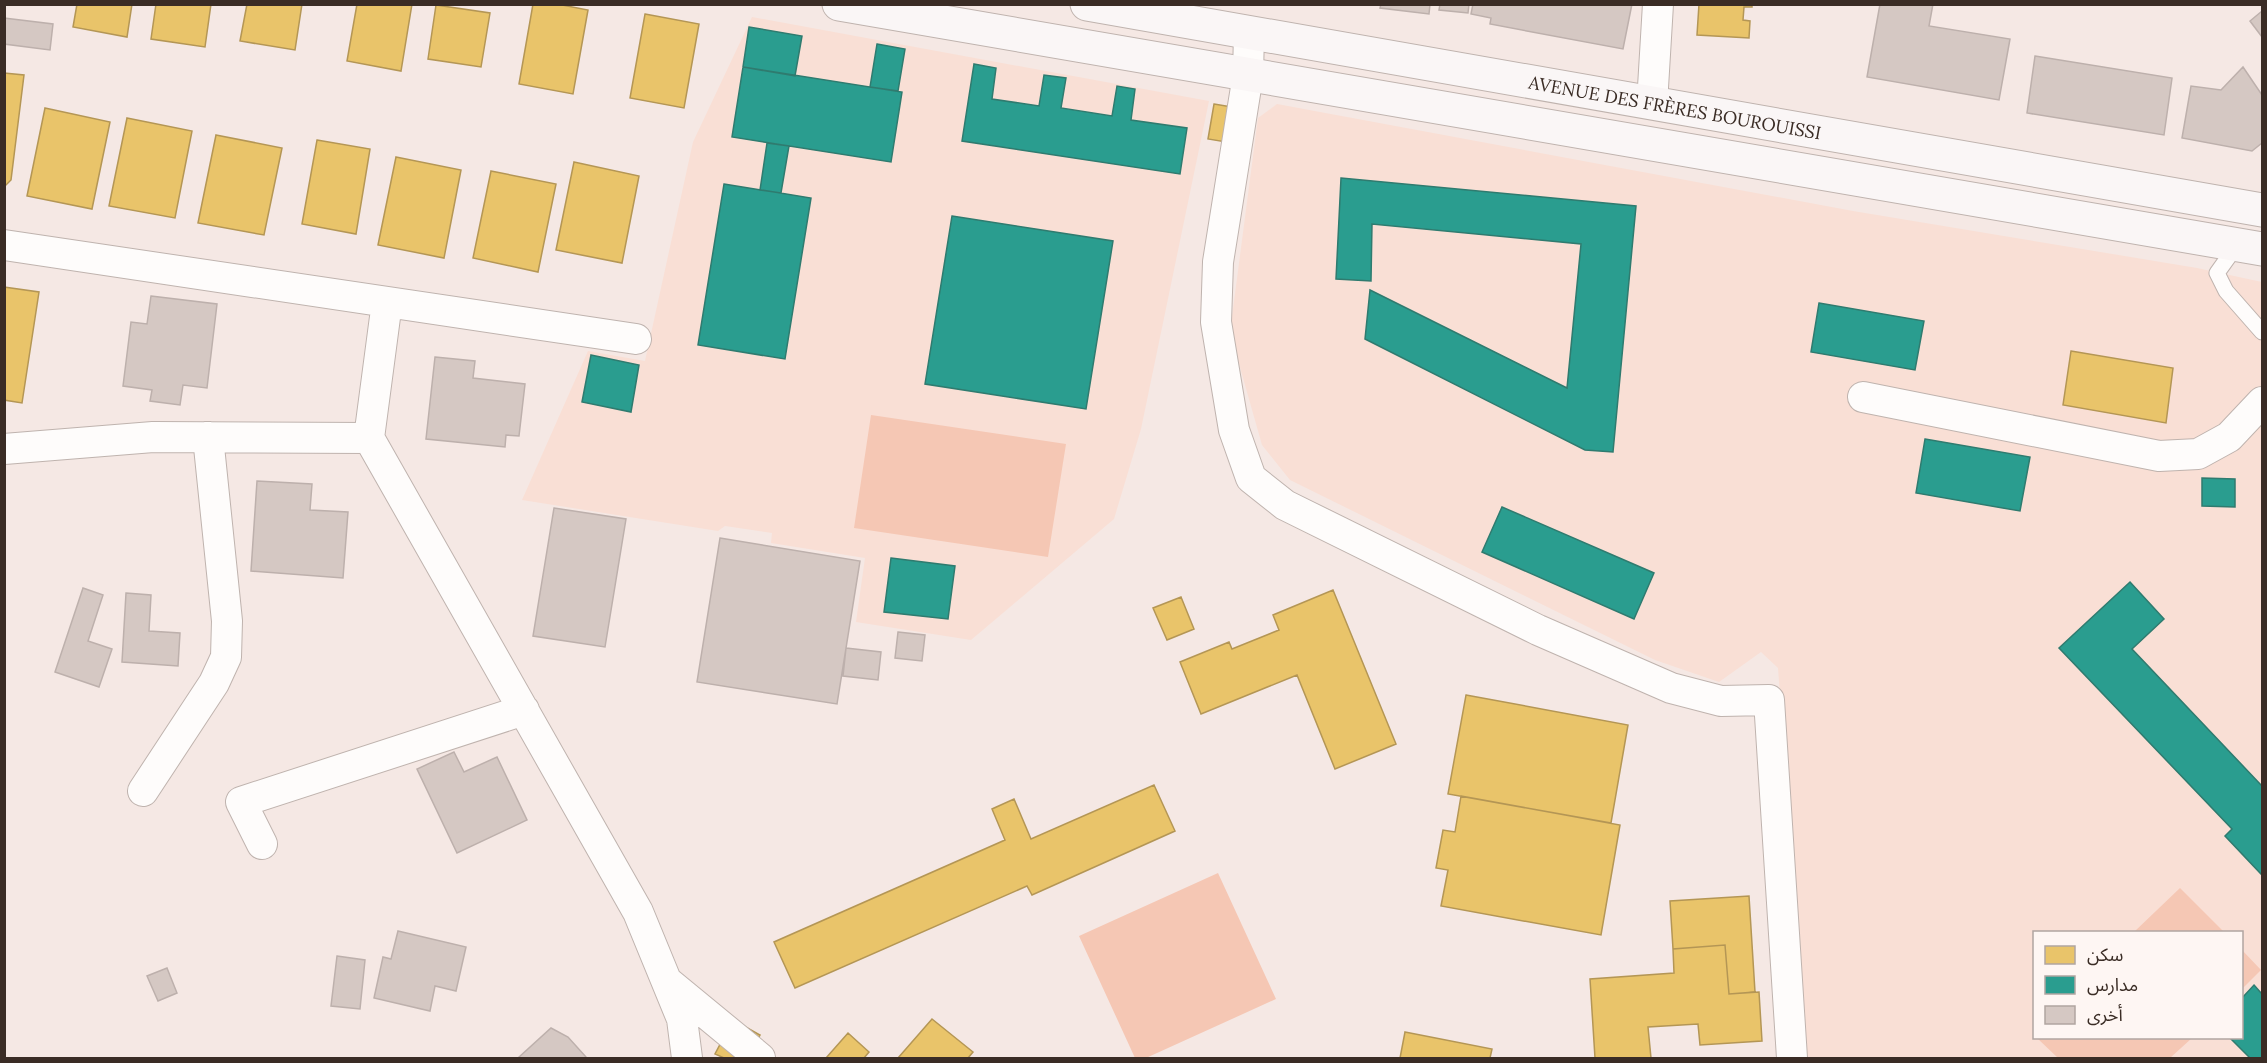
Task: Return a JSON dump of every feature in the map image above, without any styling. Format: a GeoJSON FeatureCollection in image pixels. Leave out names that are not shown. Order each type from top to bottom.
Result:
{"type":"FeatureCollection","features":[{"type":"Feature","properties":{"kind":"main road"},"geometry":{"type":"LineString","coordinates":[[839,4],[2250,247]]}},
{"type":"Feature","properties":{"kind":"main road","name":"AVENUE DES FRÈRES BOUROUISSI"},"geometry":{"type":"LineString","coordinates":[[1087,4],[1652,104],[2257,205]]}},
{"type":"Feature","properties":{"kind":"street"},"geometry":{"type":"LineString","coordinates":[[1652,104],[1658,4]]}},
{"type":"Feature","properties":{"kind":"street"},"geometry":{"type":"LineString","coordinates":[[1249,33],[1248,75],[1218,262],[1216,322],[1234,430],[1251,478],[1285,505],[1538,630],[1671,688],[1722,701],[1769,700],[1792,1059]]}},
{"type":"Feature","properties":{"kind":"street"},"geometry":{"type":"LineString","coordinates":[[2250,247],[2257,205]]}},
{"type":"Feature","properties":{"kind":"street"},"geometry":{"type":"LineString","coordinates":[[4,245],[636,339]]}},
{"type":"Feature","properties":{"kind":"street"},"geometry":{"type":"LineString","coordinates":[[387,302],[369,438],[639,912],[682,1019],[687,1059]]}},
{"type":"Feature","properties":{"kind":"street"},"geometry":{"type":"LineString","coordinates":[[1863,397],[2159,456],[2198,454],[2229,437],[2262,402]]}},
{"type":"Feature","properties":{"kind":"street"},"geometry":{"type":"LineString","coordinates":[[4,449],[153,437],[369,438]]}},
{"type":"Feature","properties":{"kind":"street"},"geometry":{"type":"LineString","coordinates":[[143,791],[214,683],[226,657],[227,621],[208,437]]}},
{"type":"Feature","properties":{"kind":"street"},"geometry":{"type":"LineString","coordinates":[[262,844],[241,802],[524,710]]}},
{"type":"Feature","properties":{"kind":"street"},"geometry":{"type":"LineString","coordinates":[[667,981],[760,1059]]}},
{"type":"Feature","properties":{"kind":"lane"},"geometry":{"type":"LineString","coordinates":[[2250,247],[2217,273],[2226,291],[2262,332]]}},
{"type":"Feature","properties":{"kind":"shaded area"},"geometry":{"type":"Polygon","coordinates":[[[752,17],[1209,101],[1141,429],[1114,519],[971,640],[856,622],[865,558],[771,543],[772,533],[725,526],[718,531],[522,500],[588,351],[645,361],[693,142],[752,17]]]}},
{"type":"Feature","properties":{"kind":"shaded area"},"geometry":{"type":"Polygon","coordinates":[[[1277,104],[1853,211],[2197,268],[2262,282],[2262,1058],[1807,1058],[1778,668],[1761,652],[1719,682],[1655,660],[1290,480],[1262,445],[1230,332],[1258,118],[1277,104]]]}},
{"type":"Feature","properties":{"kind":"shaded area"},"geometry":{"type":"Polygon","coordinates":[[[871,415],[1066,444],[1048,557],[854,528],[871,415]]]}},
{"type":"Feature","properties":{"kind":"shaded area"},"geometry":{"type":"Polygon","coordinates":[[[1218,873],[1276,999],[1146,1058],[1135,1058],[1079,936],[1218,873]]]}},
{"type":"Feature","properties":{"kind":"shaded area"},"geometry":{"type":"Polygon","coordinates":[[[2180,888],[2223,931],[2135,931],[2180,888]]]}},
{"type":"Feature","properties":{"kind":"shaded area"},"geometry":{"type":"Polygon","coordinates":[[[2243,951],[2261,970],[2243,988],[2243,951]]]}},
{"type":"Feature","properties":{"kind":"shaded area"},"geometry":{"type":"Polygon","coordinates":[[[2038,1039],[2191,1039],[2170,1058],[2058,1058],[2038,1039]]]}},
{"type":"Feature","properties":{"kind":"building: سكن"},"geometry":{"type":"Polygon","coordinates":[[[77,4],[132,4],[127,37],[73,27],[77,4]]]}},
{"type":"Feature","properties":{"kind":"building: سكن"},"geometry":{"type":"Polygon","coordinates":[[[156,4],[211,4],[205,47],[151,39],[156,4]]]}},
{"type":"Feature","properties":{"kind":"building: سكن"},"geometry":{"type":"Polygon","coordinates":[[[247,4],[302,4],[295,50],[240,41],[247,4]]]}},
{"type":"Feature","properties":{"kind":"building: سكن"},"geometry":{"type":"Polygon","coordinates":[[[357,4],[412,4],[401,71],[347,61],[357,4]]]}},
{"type":"Feature","properties":{"kind":"building: سكن"},"geometry":{"type":"Polygon","coordinates":[[[533,4],[557,4],[588,10],[573,94],[519,84],[533,4]]]}},
{"type":"Feature","properties":{"kind":"building: سكن"},"geometry":{"type":"Polygon","coordinates":[[[1699,4],[1752,4],[1752,7],[1744,7],[1743,20],[1750,21],[1749,38],[1697,35],[1699,4]]]}},
{"type":"Feature","properties":{"kind":"building: سكن"},"geometry":{"type":"Polygon","coordinates":[[[436,5],[490,13],[481,67],[428,59],[436,5]]]}},
{"type":"Feature","properties":{"kind":"building: سكن"},"geometry":{"type":"Polygon","coordinates":[[[645,14],[699,24],[684,108],[630,98],[645,14]]]}},
{"type":"Feature","properties":{"kind":"building: سكن"},"geometry":{"type":"Polygon","coordinates":[[[4,73],[24,75],[11,180],[4,187],[4,73]]]}},
{"type":"Feature","properties":{"kind":"building: سكن"},"geometry":{"type":"Polygon","coordinates":[[[1214,104],[1256,111],[1250,146],[1208,139],[1214,104]]]}},
{"type":"Feature","properties":{"kind":"building: سكن"},"geometry":{"type":"Polygon","coordinates":[[[45,108],[110,122],[92,209],[27,196],[45,108]]]}},
{"type":"Feature","properties":{"kind":"building: سكن"},"geometry":{"type":"Polygon","coordinates":[[[127,118],[192,131],[175,218],[109,206],[127,118]]]}},
{"type":"Feature","properties":{"kind":"building: سكن"},"geometry":{"type":"Polygon","coordinates":[[[216,135],[282,148],[264,235],[198,223],[216,135]]]}},
{"type":"Feature","properties":{"kind":"building: سكن"},"geometry":{"type":"Polygon","coordinates":[[[317,140],[370,149],[356,234],[302,224],[317,140]]]}},
{"type":"Feature","properties":{"kind":"building: سكن"},"geometry":{"type":"Polygon","coordinates":[[[396,157],[461,170],[444,258],[378,245],[396,157]]]}},
{"type":"Feature","properties":{"kind":"building: سكن"},"geometry":{"type":"Polygon","coordinates":[[[574,162],[639,176],[622,263],[556,250],[574,162]]]}},
{"type":"Feature","properties":{"kind":"building: سكن"},"geometry":{"type":"Polygon","coordinates":[[[491,171],[556,184],[538,272],[473,258],[491,171]]]}},
{"type":"Feature","properties":{"kind":"building: سكن"},"geometry":{"type":"Polygon","coordinates":[[[4,287],[39,292],[22,403],[4,400],[4,287]]]}},
{"type":"Feature","properties":{"kind":"building: سكن"},"geometry":{"type":"Polygon","coordinates":[[[2071,351],[2173,368],[2166,423],[2063,405],[2071,351]]]}},
{"type":"Feature","properties":{"kind":"building: سكن"},"geometry":{"type":"Polygon","coordinates":[[[1333,590],[1396,744],[1335,769],[1297,675],[1201,714],[1180,662],[1229,642],[1232,649],[1279,630],[1273,615],[1333,590]]]}},
{"type":"Feature","properties":{"kind":"building: سكن"},"geometry":{"type":"Polygon","coordinates":[[[1181,597],[1194,629],[1167,640],[1153,608],[1181,597]]]}},
{"type":"Feature","properties":{"kind":"building: سكن"},"geometry":{"type":"Polygon","coordinates":[[[1466,695],[1628,725],[1611,823],[1448,794],[1466,695]]]}},
{"type":"Feature","properties":{"kind":"building: سكن"},"geometry":{"type":"Polygon","coordinates":[[[1154,785],[1175,831],[1032,895],[1027,886],[795,988],[774,942],[1005,840],[992,809],[1014,799],[1031,839],[1154,785]]]}},
{"type":"Feature","properties":{"kind":"building: سكن"},"geometry":{"type":"Polygon","coordinates":[[[1461,796],[1620,825],[1601,935],[1441,906],[1448,870],[1436,868],[1443,830],[1455,832],[1461,796]]]}},
{"type":"Feature","properties":{"kind":"building: سكن"},"geometry":{"type":"Polygon","coordinates":[[[1749,896],[1755,992],[1729,994],[1725,945],[1673,949],[1670,901],[1749,896]]]}},
{"type":"Feature","properties":{"kind":"building: سكن"},"geometry":{"type":"Polygon","coordinates":[[[1725,945],[1729,994],[1759,992],[1762,1041],[1700,1045],[1698,1024],[1648,1027],[1651,1058],[1595,1058],[1590,979],[1674,973],[1673,949],[1725,945]]]}},
{"type":"Feature","properties":{"kind":"building: سكن"},"geometry":{"type":"Polygon","coordinates":[[[932,1019],[973,1052],[968,1058],[898,1058],[932,1019]]]}},
{"type":"Feature","properties":{"kind":"building: سكن"},"geometry":{"type":"Polygon","coordinates":[[[733,1020],[760,1035],[747,1058],[724,1058],[715,1054],[733,1020]]]}},
{"type":"Feature","properties":{"kind":"building: سكن"},"geometry":{"type":"Polygon","coordinates":[[[1405,1032],[1492,1049],[1490,1058],[1400,1058],[1405,1032]]]}},
{"type":"Feature","properties":{"kind":"building: سكن"},"geometry":{"type":"Polygon","coordinates":[[[848,1033],[869,1052],[864,1058],[826,1058],[848,1033]]]}},
{"type":"Feature","properties":{"kind":"building: مدارس"},"geometry":{"type":"Polygon","coordinates":[[[749,27],[802,36],[795,76],[743,67],[749,27]]]}},
{"type":"Feature","properties":{"kind":"building: مدارس"},"geometry":{"type":"Polygon","coordinates":[[[877,44],[905,49],[898,91],[870,87],[877,44]]]}},
{"type":"Feature","properties":{"kind":"building: مدارس"},"geometry":{"type":"Polygon","coordinates":[[[974,64],[996,68],[992,99],[1039,106],[1044,75],[1066,78],[1061,108],[1112,116],[1117,86],[1135,89],[1131,120],[1187,128],[1180,174],[962,141],[974,64]]]}},
{"type":"Feature","properties":{"kind":"building: مدارس"},"geometry":{"type":"Polygon","coordinates":[[[743,67],[902,92],[891,162],[732,137],[743,67]]]}},
{"type":"Feature","properties":{"kind":"building: مدارس"},"geometry":{"type":"Polygon","coordinates":[[[767,143],[789,146],[781,193],[760,190],[767,143]]]}},
{"type":"Feature","properties":{"kind":"building: مدارس"},"geometry":{"type":"Polygon","coordinates":[[[1341,178],[1636,206],[1613,452],[1585,450],[1365,339],[1370,290],[1567,388],[1581,244],[1372,224],[1371,281],[1336,279],[1341,178]]]}},
{"type":"Feature","properties":{"kind":"building: مدارس"},"geometry":{"type":"Polygon","coordinates":[[[724,184],[811,198],[785,359],[698,345],[724,184]]]}},
{"type":"Feature","properties":{"kind":"building: مدارس"},"geometry":{"type":"Polygon","coordinates":[[[952,216],[1113,241],[1086,409],[925,384],[952,216]]]}},
{"type":"Feature","properties":{"kind":"building: مدارس"},"geometry":{"type":"Polygon","coordinates":[[[1819,303],[1924,321],[1915,370],[1811,352],[1819,303]]]}},
{"type":"Feature","properties":{"kind":"building: مدارس"},"geometry":{"type":"Polygon","coordinates":[[[591,355],[639,365],[631,412],[582,402],[591,355]]]}},
{"type":"Feature","properties":{"kind":"building: مدارس"},"geometry":{"type":"Polygon","coordinates":[[[1925,439],[2030,457],[2020,511],[1916,493],[1925,439]]]}},
{"type":"Feature","properties":{"kind":"building: مدارس"},"geometry":{"type":"Polygon","coordinates":[[[2202,478],[2235,479],[2235,507],[2202,506],[2202,478]]]}},
{"type":"Feature","properties":{"kind":"building: مدارس"},"geometry":{"type":"Polygon","coordinates":[[[1502,507],[1654,573],[1634,619],[1482,552],[1502,507]]]}},
{"type":"Feature","properties":{"kind":"building: مدارس"},"geometry":{"type":"Polygon","coordinates":[[[891,558],[955,566],[948,619],[884,612],[891,558]]]}},
{"type":"Feature","properties":{"kind":"building: مدارس"},"geometry":{"type":"Polygon","coordinates":[[[2130,582],[2164,619],[2132,649],[2262,786],[2262,875],[2225,836],[2232,829],[2059,648],[2130,582]]]}},
{"type":"Feature","properties":{"kind":"building: مدارس"},"geometry":{"type":"Polygon","coordinates":[[[2254,985],[2262,994],[2262,1058],[2250,1058],[2231,1039],[2243,1039],[2243,997],[2254,985]]]}},
{"type":"Feature","properties":{"kind":"building: أخرى"},"geometry":{"type":"Polygon","coordinates":[[[1381,4],[1430,4],[1429,14],[1380,8],[1381,4]]]}},
{"type":"Feature","properties":{"kind":"building: أخرى"},"geometry":{"type":"Polygon","coordinates":[[[1440,4],[1469,4],[1468,13],[1439,10],[1440,4]]]}},
{"type":"Feature","properties":{"kind":"building: أخرى"},"geometry":{"type":"Polygon","coordinates":[[[1473,4],[1632,4],[1623,49],[1490,24],[1491,18],[1471,14],[1473,4]]]}},
{"type":"Feature","properties":{"kind":"building: أخرى"},"geometry":{"type":"Polygon","coordinates":[[[1880,4],[1933,4],[1929,26],[2010,39],[1999,100],[1867,77],[1880,4]]]}},
{"type":"Feature","properties":{"kind":"building: أخرى"},"geometry":{"type":"Polygon","coordinates":[[[2262,11],[2262,37],[2250,21],[2262,11]]]}},
{"type":"Feature","properties":{"kind":"building: أخرى"},"geometry":{"type":"Polygon","coordinates":[[[4,18],[53,24],[50,50],[4,44],[4,18]]]}},
{"type":"Feature","properties":{"kind":"building: أخرى"},"geometry":{"type":"Polygon","coordinates":[[[2035,56],[2172,78],[2164,135],[2027,113],[2035,56]]]}},
{"type":"Feature","properties":{"kind":"building: أخرى"},"geometry":{"type":"Polygon","coordinates":[[[2243,67],[2262,95],[2262,143],[2252,151],[2182,138],[2191,86],[2221,90],[2243,67]]]}},
{"type":"Feature","properties":{"kind":"building: أخرى"},"geometry":{"type":"Polygon","coordinates":[[[151,296],[217,304],[207,388],[183,385],[180,405],[150,401],[152,390],[123,386],[131,322],[147,324],[151,296]]]}},
{"type":"Feature","properties":{"kind":"building: أخرى"},"geometry":{"type":"Polygon","coordinates":[[[435,357],[475,361],[473,378],[525,384],[519,436],[506,435],[505,447],[426,439],[435,357]]]}},
{"type":"Feature","properties":{"kind":"building: أخرى"},"geometry":{"type":"Polygon","coordinates":[[[257,481],[312,484],[310,510],[348,512],[343,578],[251,571],[257,481]]]}},
{"type":"Feature","properties":{"kind":"building: أخرى"},"geometry":{"type":"Polygon","coordinates":[[[554,508],[626,519],[605,647],[533,636],[554,508]]]}},
{"type":"Feature","properties":{"kind":"building: أخرى"},"geometry":{"type":"Polygon","coordinates":[[[720,538],[860,561],[837,704],[697,682],[720,538]]]}},
{"type":"Feature","properties":{"kind":"building: أخرى"},"geometry":{"type":"Polygon","coordinates":[[[83,588],[103,595],[88,641],[112,649],[99,687],[55,672],[83,588]]]}},
{"type":"Feature","properties":{"kind":"building: أخرى"},"geometry":{"type":"Polygon","coordinates":[[[126,593],[151,595],[149,631],[180,633],[178,666],[122,662],[126,593]]]}},
{"type":"Feature","properties":{"kind":"building: أخرى"},"geometry":{"type":"Polygon","coordinates":[[[898,632],[925,635],[922,661],[895,658],[898,632]]]}},
{"type":"Feature","properties":{"kind":"building: أخرى"},"geometry":{"type":"Polygon","coordinates":[[[846,648],[881,652],[878,680],[843,676],[846,648]]]}},
{"type":"Feature","properties":{"kind":"building: أخرى"},"geometry":{"type":"Polygon","coordinates":[[[454,752],[464,772],[497,757],[527,820],[457,853],[417,769],[454,752]]]}},
{"type":"Feature","properties":{"kind":"building: أخرى"},"geometry":{"type":"Polygon","coordinates":[[[398,931],[466,947],[456,991],[435,986],[430,1011],[374,998],[383,957],[391,959],[398,931]]]}},
{"type":"Feature","properties":{"kind":"building: أخرى"},"geometry":{"type":"Polygon","coordinates":[[[337,956],[365,960],[360,1009],[331,1006],[337,956]]]}},
{"type":"Feature","properties":{"kind":"building: أخرى"},"geometry":{"type":"Polygon","coordinates":[[[167,968],[177,993],[158,1001],[147,976],[167,968]]]}},
{"type":"Feature","properties":{"kind":"building: أخرى"},"geometry":{"type":"Polygon","coordinates":[[[551,1028],[568,1037],[586,1058],[518,1058],[551,1028]]]}}]}
